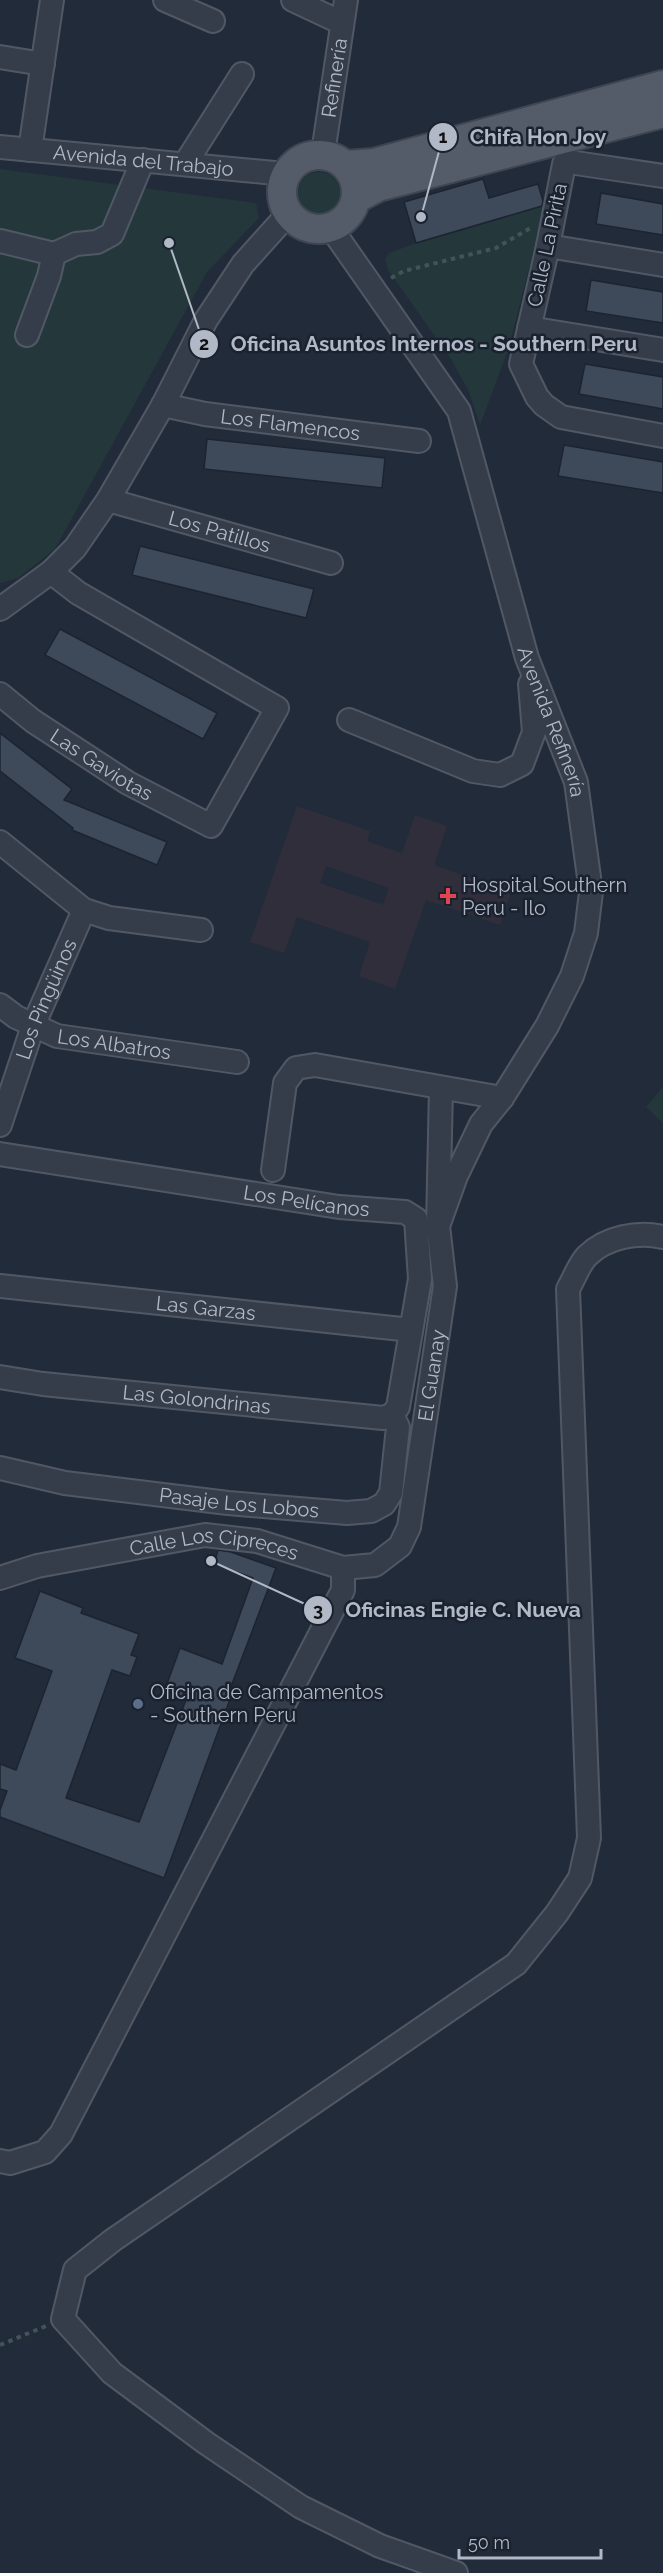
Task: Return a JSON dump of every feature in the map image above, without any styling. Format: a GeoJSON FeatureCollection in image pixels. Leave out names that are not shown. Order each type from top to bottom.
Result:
{"type":"FeatureCollection","features":[{"type":"Feature","properties":{"kind":"main road"},"geometry":{"type":"LineString","coordinates":[[335,159],[357,186],[357,198],[348,217],[331,228],[312,229],[288,214],[281,194],[285,174],[301,158],[335,159],[374,163],[663,85]]}},
{"type":"Feature","properties":{"kind":"main road"},"geometry":{"type":"LineString","coordinates":[[357,198],[378,187],[663,113]]}},
{"type":"Feature","properties":{"kind":"street"},"geometry":{"type":"LineString","coordinates":[[30,150],[52,0]]}},
{"type":"Feature","properties":{"kind":"street"},"geometry":{"type":"LineString","coordinates":[[165,0],[213,21]]}},
{"type":"Feature","properties":{"kind":"street"},"geometry":{"type":"LineString","coordinates":[[293,0],[342,23]]}},
{"type":"Feature","properties":{"kind":"street","name":"Refinería"},"geometry":{"type":"LineString","coordinates":[[335,159],[342,23],[346,0]]}},
{"type":"Feature","properties":{"kind":"street"},"geometry":{"type":"LineString","coordinates":[[0,57],[43,64]]}},
{"type":"Feature","properties":{"kind":"street"},"geometry":{"type":"LineString","coordinates":[[184,165],[242,75]]}},
{"type":"Feature","properties":{"kind":"street","name":"Avenida del Trabajo"},"geometry":{"type":"LineString","coordinates":[[0,147],[285,174]]}},
{"type":"Feature","properties":{"kind":"street"},"geometry":{"type":"LineString","coordinates":[[0,241],[54,254],[76,244],[97,242],[112,234],[143,160]]}},
{"type":"Feature","properties":{"kind":"street","name":"Calle La Pirita"},"geometry":{"type":"LineString","coordinates":[[663,176],[566,162],[564,164],[521,364],[537,397],[561,417],[663,436]]}},
{"type":"Feature","properties":{"kind":"street"},"geometry":{"type":"LineString","coordinates":[[0,609],[51,572],[75,548],[108,500],[163,405],[212,311],[243,264],[288,214]]}},
{"type":"Feature","properties":{"kind":"street","name":"Avenida Refinería"},"geometry":{"type":"LineString","coordinates":[[331,228],[459,411],[527,658],[576,782],[591,892],[586,933],[572,976],[547,1026],[502,1098],[481,1124],[456,1176],[438,1226]]}},
{"type":"Feature","properties":{"kind":"street"},"geometry":{"type":"LineString","coordinates":[[548,246],[663,265]]}},
{"type":"Feature","properties":{"kind":"street"},"geometry":{"type":"LineString","coordinates":[[27,335],[49,276],[54,254]]}},
{"type":"Feature","properties":{"kind":"street"},"geometry":{"type":"LineString","coordinates":[[529,328],[663,350]]}},
{"type":"Feature","properties":{"kind":"street","name":"Los Flamencos"},"geometry":{"type":"LineString","coordinates":[[163,405],[205,414],[419,441]]}},
{"type":"Feature","properties":{"kind":"street","name":"Los Patillos"},"geometry":{"type":"LineString","coordinates":[[108,500],[331,563]]}},
{"type":"Feature","properties":{"kind":"street","name":"Las Gaviotas"},"geometry":{"type":"LineString","coordinates":[[0,694],[33,721],[128,783],[211,826],[277,708],[78,593],[51,572]]}},
{"type":"Feature","properties":{"kind":"street"},"geometry":{"type":"LineString","coordinates":[[349,720],[473,771],[500,775],[522,764],[534,732],[527,658]]}},
{"type":"Feature","properties":{"kind":"street"},"geometry":{"type":"LineString","coordinates":[[0,842],[84,910],[109,918],[201,930]]}},
{"type":"Feature","properties":{"kind":"street","name":"Los Pingüinos"},"geometry":{"type":"LineString","coordinates":[[0,1125],[33,1026],[84,910]]}},
{"type":"Feature","properties":{"kind":"street","name":"Los Albatros"},"geometry":{"type":"LineString","coordinates":[[0,1005],[33,1026],[57,1036],[237,1062]]}},
{"type":"Feature","properties":{"kind":"street"},"geometry":{"type":"LineString","coordinates":[[273,1170],[285,1083],[297,1068],[315,1065],[502,1098]]}},
{"type":"Feature","properties":{"kind":"street","name":"El Guanay"},"geometry":{"type":"LineString","coordinates":[[409,1527],[445,1286],[438,1226],[441,1088]]}},
{"type":"Feature","properties":{"kind":"street","name":"Los Pelícanos"},"geometry":{"type":"LineString","coordinates":[[0,1154],[339,1207],[405,1212],[416,1220],[420,1279],[398,1407],[392,1415]]}},
{"type":"Feature","properties":{"kind":"street"},"geometry":{"type":"LineString","coordinates":[[456,2573],[380,2546],[301,2507],[206,2443],[112,2373],[63,2319],[75,2270],[113,2240],[516,1964],[557,1913],[580,1878],[589,1838],[568,1289],[587,1256],[615,1238],[653,1234],[663,1237]]}},
{"type":"Feature","properties":{"kind":"street","name":"Las Garzas"},"geometry":{"type":"LineString","coordinates":[[0,1286],[411,1330]]}},
{"type":"Feature","properties":{"kind":"street","name":"Las Golondrinas"},"geometry":{"type":"LineString","coordinates":[[0,1377],[43,1384],[383,1418],[392,1415]]}},
{"type":"Feature","properties":{"kind":"street","name":"Pasaje Los Lobos"},"geometry":{"type":"LineString","coordinates":[[0,1468],[65,1483],[228,1503],[347,1513],[371,1511],[384,1504],[391,1493],[398,1427],[392,1415]]}},
{"type":"Feature","properties":{"kind":"street","name":"Calle Los Cipreces"},"geometry":{"type":"LineString","coordinates":[[0,1578],[37,1566],[204,1534],[257,1541],[343,1568],[375,1565],[400,1545],[409,1527]]}},
{"type":"Feature","properties":{"kind":"street"},"geometry":{"type":"LineString","coordinates":[[0,2162],[10,2163],[45,2151],[61,2134],[343,1590],[343,1568]]}},
{"type":"Feature","properties":{"kind":"path"},"geometry":{"type":"LineString","coordinates":[[372,288],[404,271],[496,248],[531,227],[553,222]]}},
{"type":"Feature","properties":{"kind":"path"},"geometry":{"type":"LineString","coordinates":[[0,2345],[63,2319]]}},
{"type":"Feature","properties":{"kind":"shaded area","name":"Hospital Southern Peru - Ilo"},"geometry":{"type":"Polygon","coordinates":[[[297,806],[370,831],[367,841],[402,853],[415,815],[447,826],[434,865],[511,892],[500,925],[426,900],[395,989],[359,976],[370,942],[297,917],[284,953],[250,942],[297,806]],[[326,866],[320,883],[383,905],[389,888],[326,866]]]}},
{"type":"Feature","properties":{"kind":"green space"},"geometry":{"type":"Polygon","coordinates":[[[0,169],[256,203],[259,218],[207,272],[55,549],[18,578],[0,583],[0,169]]]}},
{"type":"Feature","properties":{"kind":"green space"},"geometry":{"type":"Polygon","coordinates":[[[319,172],[327,173],[334,178],[339,185],[339,201],[334,208],[327,213],[319,214],[311,213],[304,208],[299,201],[298,193],[299,185],[304,178],[311,173],[319,172]]]}},
{"type":"Feature","properties":{"kind":"green space"},"geometry":{"type":"Polygon","coordinates":[[[545,206],[508,350],[480,425],[468,390],[451,359],[388,270],[385,259],[389,253],[416,243],[545,206]]]}},
{"type":"Feature","properties":{"kind":"green space"},"geometry":{"type":"Polygon","coordinates":[[[663,1087],[663,1123],[646,1107],[663,1087]]]}},
{"type":"Feature","properties":{"kind":"building"},"geometry":{"type":"Polygon","coordinates":[[[483,179],[489,198],[538,184],[543,201],[542,206],[416,243],[404,202],[483,179]]]}},
{"type":"Feature","properties":{"kind":"building"},"geometry":{"type":"Polygon","coordinates":[[[601,193],[663,204],[663,235],[596,224],[601,193]]]}},
{"type":"Feature","properties":{"kind":"building"},"geometry":{"type":"Polygon","coordinates":[[[591,280],[663,292],[663,323],[586,311],[591,280]]]}},
{"type":"Feature","properties":{"kind":"building"},"geometry":{"type":"Polygon","coordinates":[[[585,364],[663,377],[663,409],[579,394],[585,364]]]}},
{"type":"Feature","properties":{"kind":"building"},"geometry":{"type":"Polygon","coordinates":[[[207,439],[385,458],[382,488],[204,469],[207,439]]]}},
{"type":"Feature","properties":{"kind":"building"},"geometry":{"type":"Polygon","coordinates":[[[564,445],[663,462],[663,493],[558,476],[564,445]]]}},
{"type":"Feature","properties":{"kind":"building"},"geometry":{"type":"Polygon","coordinates":[[[140,546],[314,589],[306,618],[132,575],[140,546]]]}},
{"type":"Feature","properties":{"kind":"building"},"geometry":{"type":"Polygon","coordinates":[[[60,629],[217,713],[203,739],[45,655],[60,629]]]}},
{"type":"Feature","properties":{"kind":"building"},"geometry":{"type":"Polygon","coordinates":[[[0,733],[72,789],[64,800],[167,842],[157,865],[72,830],[73,828],[0,771],[0,733]]]}},
{"type":"Feature","properties":{"kind":"building"},"geometry":{"type":"Polygon","coordinates":[[[218,1550],[231,1552],[276,1568],[229,1692],[232,1694],[164,1878],[0,1817],[0,1810],[7,1791],[0,1789],[0,1764],[16,1770],[52,1671],[15,1658],[40,1591],[83,1608],[81,1613],[139,1634],[131,1655],[137,1657],[130,1676],[112,1670],[66,1798],[139,1822],[186,1700],[164,1692],[180,1648],[222,1664],[253,1578],[214,1564],[218,1550]]]}},
{"type":"Feature","properties":{"kind":"place","name":"Chifa Hon Joy"},"geometry":{"type":"Point","coordinates":[421,217]}},
{"type":"Feature","properties":{"kind":"place","name":"Oficina Asuntos Internos - Southern Peru"},"geometry":{"type":"Point","coordinates":[169,243]}},
{"type":"Feature","properties":{"kind":"place","name":"Hospital Southern Peru - Ilo"},"geometry":{"type":"Point","coordinates":[448,896]}},
{"type":"Feature","properties":{"kind":"place","name":"Oficinas Engie C. Nueva"},"geometry":{"type":"Point","coordinates":[211,1561]}},
{"type":"Feature","properties":{"kind":"place","name":"Oficina de Campamentos - Southern Peru"},"geometry":{"type":"Point","coordinates":[138,1704]}}]}
